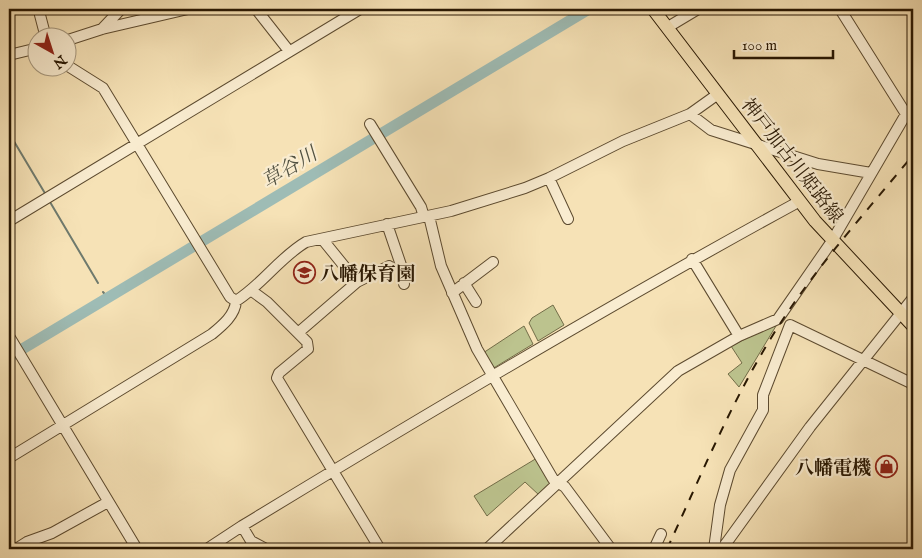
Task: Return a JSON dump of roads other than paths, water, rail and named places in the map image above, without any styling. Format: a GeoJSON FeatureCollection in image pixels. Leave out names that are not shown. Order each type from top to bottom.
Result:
{"type":"FeatureCollection","features":[{"type":"Feature","properties":{"kind":"main road","name":"神戸加古川姫路線"},"geometry":{"type":"LineString","coordinates":[[653,9],[832,241],[913,326]]}},
{"type":"Feature","properties":{"kind":"street"},"geometry":{"type":"LineString","coordinates":[[40,9],[43,28]]}},
{"type":"Feature","properties":{"kind":"street"},"geometry":{"type":"LineString","coordinates":[[102,29],[121,9]]}},
{"type":"Feature","properties":{"kind":"street"},"geometry":{"type":"LineString","coordinates":[[78,37],[102,29],[188,9]]}},
{"type":"Feature","properties":{"kind":"street"},"geometry":{"type":"LineString","coordinates":[[256,9],[289,51]]}},
{"type":"Feature","properties":{"kind":"street"},"geometry":{"type":"LineString","coordinates":[[9,221],[360,9]]}},
{"type":"Feature","properties":{"kind":"street"},"geometry":{"type":"LineString","coordinates":[[668,27],[698,9]]}},
{"type":"Feature","properties":{"kind":"street"},"geometry":{"type":"LineString","coordinates":[[840,9],[906,114]]}},
{"type":"Feature","properties":{"kind":"street"},"geometry":{"type":"LineString","coordinates":[[9,56],[28,51]]}},
{"type":"Feature","properties":{"kind":"street"},"geometry":{"type":"LineString","coordinates":[[78,72],[103,88],[230,297],[236,301]]}},
{"type":"Feature","properties":{"kind":"street"},"geometry":{"type":"LineString","coordinates":[[236,301],[252,291],[293,250],[306,242],[427,217],[549,178],[623,141],[690,114],[718,94]]}},
{"type":"Feature","properties":{"kind":"street"},"geometry":{"type":"LineString","coordinates":[[487,549],[678,370],[740,336],[778,319],[832,241],[913,104]]}},
{"type":"Feature","properties":{"kind":"street"},"geometry":{"type":"LineString","coordinates":[[690,114],[711,130],[818,164],[871,173]]}},
{"type":"Feature","properties":{"kind":"street"},"geometry":{"type":"LineString","coordinates":[[370,124],[427,217],[441,266],[477,349],[553,479],[565,487],[611,549]]}},
{"type":"Feature","properties":{"kind":"street"},"geometry":{"type":"LineString","coordinates":[[549,178],[568,219]]}},
{"type":"Feature","properties":{"kind":"street"},"geometry":{"type":"LineString","coordinates":[[207,549],[492,375],[692,259],[800,201]]}},
{"type":"Feature","properties":{"kind":"street"},"geometry":{"type":"LineString","coordinates":[[387,224],[402,268],[404,284]]}},
{"type":"Feature","properties":{"kind":"street"},"geometry":{"type":"LineString","coordinates":[[323,240],[357,282]]}},
{"type":"Feature","properties":{"kind":"street"},"geometry":{"type":"LineString","coordinates":[[692,259],[740,336]]}},
{"type":"Feature","properties":{"kind":"street"},"geometry":{"type":"LineString","coordinates":[[452,293],[493,262]]}},
{"type":"Feature","properties":{"kind":"street"},"geometry":{"type":"LineString","coordinates":[[299,332],[357,282],[383,266]]}},
{"type":"Feature","properties":{"kind":"street"},"geometry":{"type":"LineString","coordinates":[[464,283],[476,302]]}},
{"type":"Feature","properties":{"kind":"street"},"geometry":{"type":"LineString","coordinates":[[252,291],[299,332],[307,342],[308,349],[279,373],[277,378],[380,549]]}},
{"type":"Feature","properties":{"kind":"street"},"geometry":{"type":"LineString","coordinates":[[720,549],[810,427],[913,298]]}},
{"type":"Feature","properties":{"kind":"street"},"geometry":{"type":"LineString","coordinates":[[9,458],[212,334],[225,323],[236,307],[236,301]]}},
{"type":"Feature","properties":{"kind":"street"},"geometry":{"type":"LineString","coordinates":[[720,549],[720,505],[730,470],[763,410],[763,395],[790,325],[913,384]]}},
{"type":"Feature","properties":{"kind":"street"},"geometry":{"type":"LineString","coordinates":[[10,338],[137,549]]}},
{"type":"Feature","properties":{"kind":"street"},"geometry":{"type":"LineString","coordinates":[[16,549],[27,542],[52,533],[108,502]]}},
{"type":"Feature","properties":{"kind":"street"},"geometry":{"type":"LineString","coordinates":[[242,526],[251,540],[266,549]]}},
{"type":"Feature","properties":{"kind":"street"},"geometry":{"type":"LineString","coordinates":[[654,549],[661,534]]}},
{"type":"Feature","properties":{"kind":"waterway","name":"草谷川"},"geometry":{"type":"LineString","coordinates":[[9,357],[589,9]]}},
{"type":"Feature","properties":{"kind":"waterway"},"geometry":{"type":"LineString","coordinates":[[9,133],[46,195]]}},
{"type":"Feature","properties":{"kind":"waterway"},"geometry":{"type":"LineString","coordinates":[[50,202],[98,283]]}},
{"type":"Feature","properties":{"kind":"waterway","name":"草谷川"},"geometry":{"type":"LineString","coordinates":[[103,292],[108,298]]}},
{"type":"Feature","properties":{"kind":"railway"},"geometry":{"type":"LineString","coordinates":[[667,549],[738,397],[781,322],[835,248],[913,155]]}},
{"type":"Feature","properties":{"kind":"place","name":"八幡保育園"},"geometry":{"type":"Point","coordinates":[304,273]}},
{"type":"Feature","properties":{"kind":"place","name":"八幡電機"},"geometry":{"type":"Point","coordinates":[887,467]}}]}
